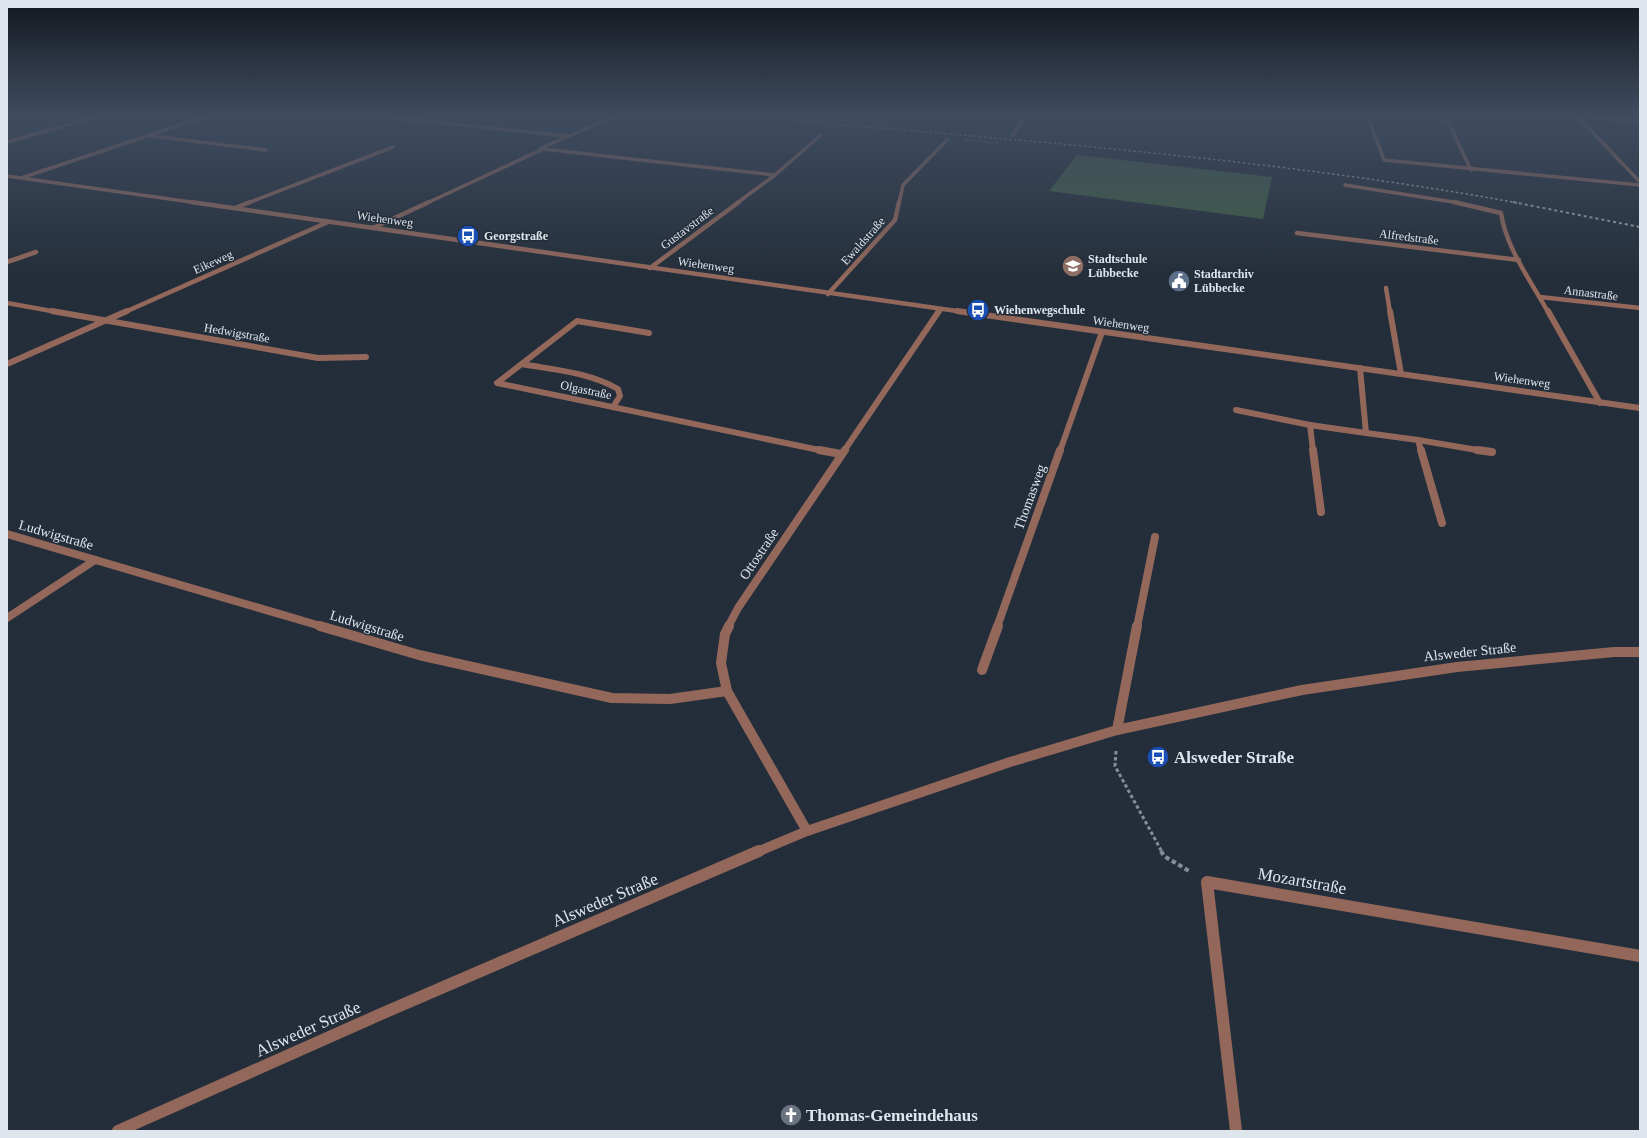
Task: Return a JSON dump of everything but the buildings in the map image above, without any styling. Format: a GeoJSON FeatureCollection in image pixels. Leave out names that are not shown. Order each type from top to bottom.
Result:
{"type":"FeatureCollection","features":[{"type":"Feature","properties":{"kind":"street"},"geometry":{"type":"LineString","coordinates":[[21,178],[45,170]]}},
{"type":"Feature","properties":{"kind":"street"},"geometry":{"type":"LineString","coordinates":[[234,209],[334,170]]}},
{"type":"Feature","properties":{"kind":"street"},"geometry":{"type":"LineString","coordinates":[[372,228],[497,170]]}},
{"type":"Feature","properties":{"kind":"street"},"geometry":{"type":"LineString","coordinates":[[731,170],[775,175]]}},
{"type":"Feature","properties":{"kind":"street","name":"Gustavstraße"},"geometry":{"type":"LineString","coordinates":[[650,268],[781,170]]}},
{"type":"Feature","properties":{"kind":"street","name":"Ewaldstraße"},"geometry":{"type":"LineString","coordinates":[[828,294],[895,220],[904,185],[918,170]]}},
{"type":"Feature","properties":{"kind":"street"},"geometry":{"type":"LineString","coordinates":[[1472,170],[1640,185]]}},
{"type":"Feature","properties":{"kind":"street"},"geometry":{"type":"LineString","coordinates":[[1629,170],[1640,182]]}},
{"type":"Feature","properties":{"kind":"street","name":"Wiehenweg"},"geometry":{"type":"LineString","coordinates":[[7,176],[828,294],[1640,408]]}},
{"type":"Feature","properties":{"kind":"street"},"geometry":{"type":"LineString","coordinates":[[1345,185],[1460,203],[1501,213],[1503,226],[1519,260],[1600,402]]}},
{"type":"Feature","properties":{"kind":"street","name":"Eikeweg"},"geometry":{"type":"LineString","coordinates":[[7,364],[330,222]]}},
{"type":"Feature","properties":{"kind":"street","name":"Alfredstraße"},"geometry":{"type":"LineString","coordinates":[[1297,233],[1519,260]]}},
{"type":"Feature","properties":{"kind":"street"},"geometry":{"type":"LineString","coordinates":[[7,262],[36,252]]}},
{"type":"Feature","properties":{"kind":"street"},"geometry":{"type":"LineString","coordinates":[[1386,288],[1401,374]]}},
{"type":"Feature","properties":{"kind":"street","name":"Annastraße"},"geometry":{"type":"LineString","coordinates":[[1540,297],[1640,308]]}},
{"type":"Feature","properties":{"kind":"street"},"geometry":{"type":"LineString","coordinates":[[7,303],[106,320]]}},
{"type":"Feature","properties":{"kind":"street","name":"Ottostraße"},"geometry":{"type":"LineString","coordinates":[[807,831],[727,691],[722,663],[725,634],[738,608],[940,309]]}},
{"type":"Feature","properties":{"kind":"street","name":"Hedwigstraße"},"geometry":{"type":"LineString","coordinates":[[106,320],[318,358],[366,357]]}},
{"type":"Feature","properties":{"kind":"street","name":"Olgastraße"},"geometry":{"type":"LineString","coordinates":[[649,333],[577,321],[497,383],[841,454]]}},
{"type":"Feature","properties":{"kind":"street","name":"Thomasweg"},"geometry":{"type":"LineString","coordinates":[[982,670],[1102,332]]}},
{"type":"Feature","properties":{"kind":"street"},"geometry":{"type":"LineString","coordinates":[[522,364],[608,382],[618,389],[620,396],[612,407]]}},
{"type":"Feature","properties":{"kind":"street"},"geometry":{"type":"LineString","coordinates":[[1360,368],[1366,433]]}},
{"type":"Feature","properties":{"kind":"street"},"geometry":{"type":"LineString","coordinates":[[1236,410],[1310,425],[1492,452]]}},
{"type":"Feature","properties":{"kind":"street"},"geometry":{"type":"LineString","coordinates":[[1310,425],[1321,512]]}},
{"type":"Feature","properties":{"kind":"street"},"geometry":{"type":"LineString","coordinates":[[1418,440],[1442,523]]}},
{"type":"Feature","properties":{"kind":"street","name":"Ludwigstraße"},"geometry":{"type":"LineString","coordinates":[[7,534],[419,655],[612,698],[670,699],[727,691]]}},
{"type":"Feature","properties":{"kind":"street"},"geometry":{"type":"LineString","coordinates":[[1117,730],[1155,537]]}},
{"type":"Feature","properties":{"kind":"street"},"geometry":{"type":"LineString","coordinates":[[7,618],[95,560]]}},
{"type":"Feature","properties":{"kind":"street","name":"Alsweder Straße"},"geometry":{"type":"LineString","coordinates":[[118,1131],[389,1010],[807,831],[1010,762],[1117,730],[1302,690],[1457,667],[1614,652],[1640,652]]}},
{"type":"Feature","properties":{"kind":"street"},"geometry":{"type":"LineString","coordinates":[[1207,882],[1236,1131]]}},
{"type":"Feature","properties":{"kind":"street","name":"Mozartstraße"},"geometry":{"type":"LineString","coordinates":[[1207,882],[1640,956]]}},
{"type":"Feature","properties":{"kind":"path"},"geometry":{"type":"LineString","coordinates":[[1117,730],[1115,766],[1164,856],[1207,882]]}},
{"type":"Feature","properties":{"kind":"green space"},"geometry":{"type":"Polygon","coordinates":[[[1065,170],[1211,170],[1272,177],[1263,219],[1049,191],[1065,170]]]}},
{"type":"Feature","properties":{"kind":"railway"},"geometry":{"type":"LineString","coordinates":[[1303,170],[1423,187],[1518,203]]}},
{"type":"Feature","properties":{"kind":"railway"},"geometry":{"type":"LineString","coordinates":[[1513,202],[1640,227]]}},
{"type":"Feature","properties":{"kind":"place","name":"Georgstraße"},"geometry":{"type":"Point","coordinates":[468,236]}},
{"type":"Feature","properties":{"kind":"place","name":"Stadtschule Lübbecke"},"geometry":{"type":"Point","coordinates":[1073,266]}},
{"type":"Feature","properties":{"kind":"place","name":"Stadtarchiv Lübbecke"},"geometry":{"type":"Point","coordinates":[1179,281]}},
{"type":"Feature","properties":{"kind":"place","name":"Wiehenwegschule"},"geometry":{"type":"Point","coordinates":[978,310]}},
{"type":"Feature","properties":{"kind":"place","name":"Alsweder Straße"},"geometry":{"type":"Point","coordinates":[1158,757]}},
{"type":"Feature","properties":{"kind":"place","name":"Thomas-Gemeindehaus"},"geometry":{"type":"Point","coordinates":[791,1115]}}]}
